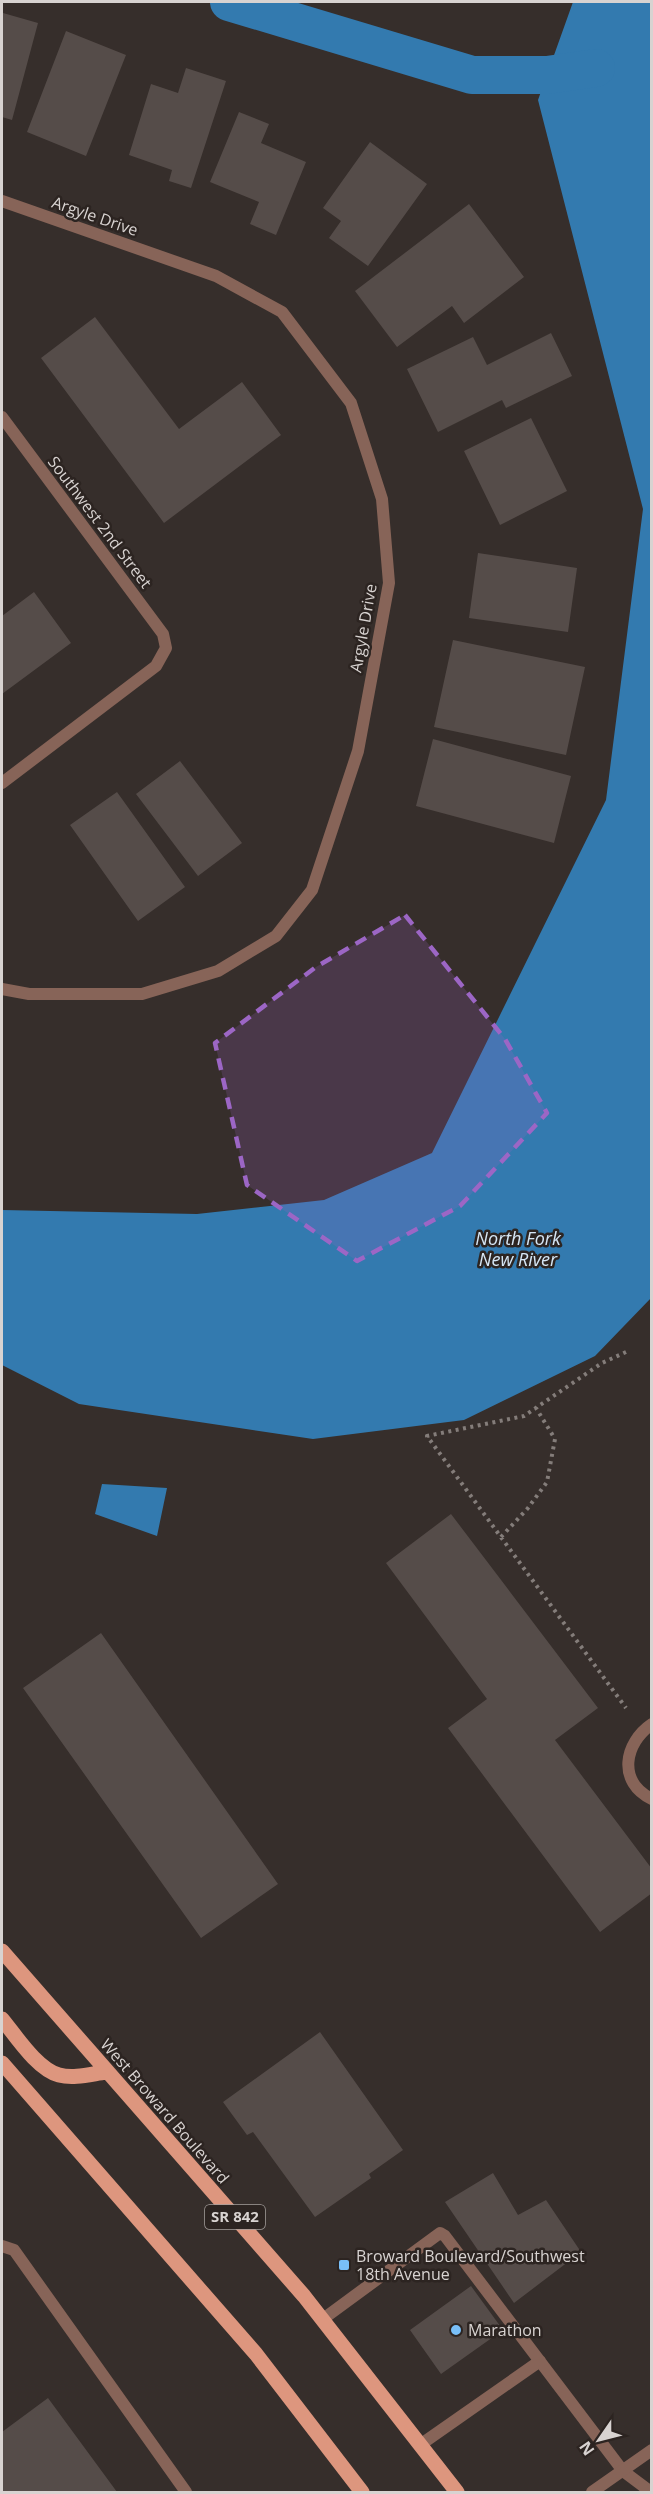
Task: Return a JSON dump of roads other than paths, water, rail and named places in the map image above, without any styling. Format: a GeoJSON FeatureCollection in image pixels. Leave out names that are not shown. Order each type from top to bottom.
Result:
{"type":"FeatureCollection","features":[{"type":"Feature","properties":{"kind":"main road","name":"West Broward Boulevard"},"geometry":{"type":"LineString","coordinates":[[2,1951],[322,2319],[457,2493]]}},
{"type":"Feature","properties":{"kind":"main road"},"geometry":{"type":"LineString","coordinates":[[2,2019],[44,2069],[59,2075],[74,2076],[106,2072]]}},
{"type":"Feature","properties":{"kind":"main road"},"geometry":{"type":"LineString","coordinates":[[2,2063],[256,2354],[362,2493]]}},
{"type":"Feature","properties":{"kind":"street","name":"Argyle Drive"},"geometry":{"type":"LineString","coordinates":[[2,201],[216,276],[282,312],[351,403],[382,499],[389,583],[358,752],[312,890],[276,936],[218,971],[141,994],[29,994],[2,989]]}},
{"type":"Feature","properties":{"kind":"street","name":"Southwest 2nd Street"},"geometry":{"type":"LineString","coordinates":[[2,417],[163,634],[166,648],[156,666],[2,783]]}},
{"type":"Feature","properties":{"kind":"street"},"geometry":{"type":"LineString","coordinates":[[651,1724],[640,1732],[632,1744],[628,1758],[629,1772],[635,1785],[651,1799]]}},
{"type":"Feature","properties":{"kind":"street"},"geometry":{"type":"LineString","coordinates":[[322,2319],[440,2233],[445,2236],[623,2470],[651,2493]]}},
{"type":"Feature","properties":{"kind":"street"},"geometry":{"type":"LineString","coordinates":[[2,2246],[14,2250],[186,2493]]}},
{"type":"Feature","properties":{"kind":"street"},"geometry":{"type":"LineString","coordinates":[[420,2445],[540,2361]]}},
{"type":"Feature","properties":{"kind":"street"},"geometry":{"type":"LineString","coordinates":[[592,2493],[651,2451]]}},
{"type":"Feature","properties":{"kind":"water","name":"North Fork New River"},"geometry":{"type":"Polygon","coordinates":[[[573,2],[651,2],[651,1298],[595,1356],[464,1420],[313,1439],[79,1404],[2,1365],[2,1210],[197,1214],[324,1200],[432,1153],[606,800],[643,509],[538,100],[573,2]]]}},
{"type":"Feature","properties":{"kind":"water"},"geometry":{"type":"Polygon","coordinates":[[[102,1484],[167,1488],[157,1536],[95,1514],[102,1484]]]}},
{"type":"Feature","properties":{"kind":"waterway"},"geometry":{"type":"LineString","coordinates":[[229,2],[472,75],[547,75],[596,68]]}},
{"type":"Feature","properties":{"kind":"place","name":"Broward Boulevard/Southwest 18th Avenue"},"geometry":{"type":"Point","coordinates":[344,2265]}},
{"type":"Feature","properties":{"kind":"place","name":"Marathon"},"geometry":{"type":"Point","coordinates":[456,2330]}}]}
